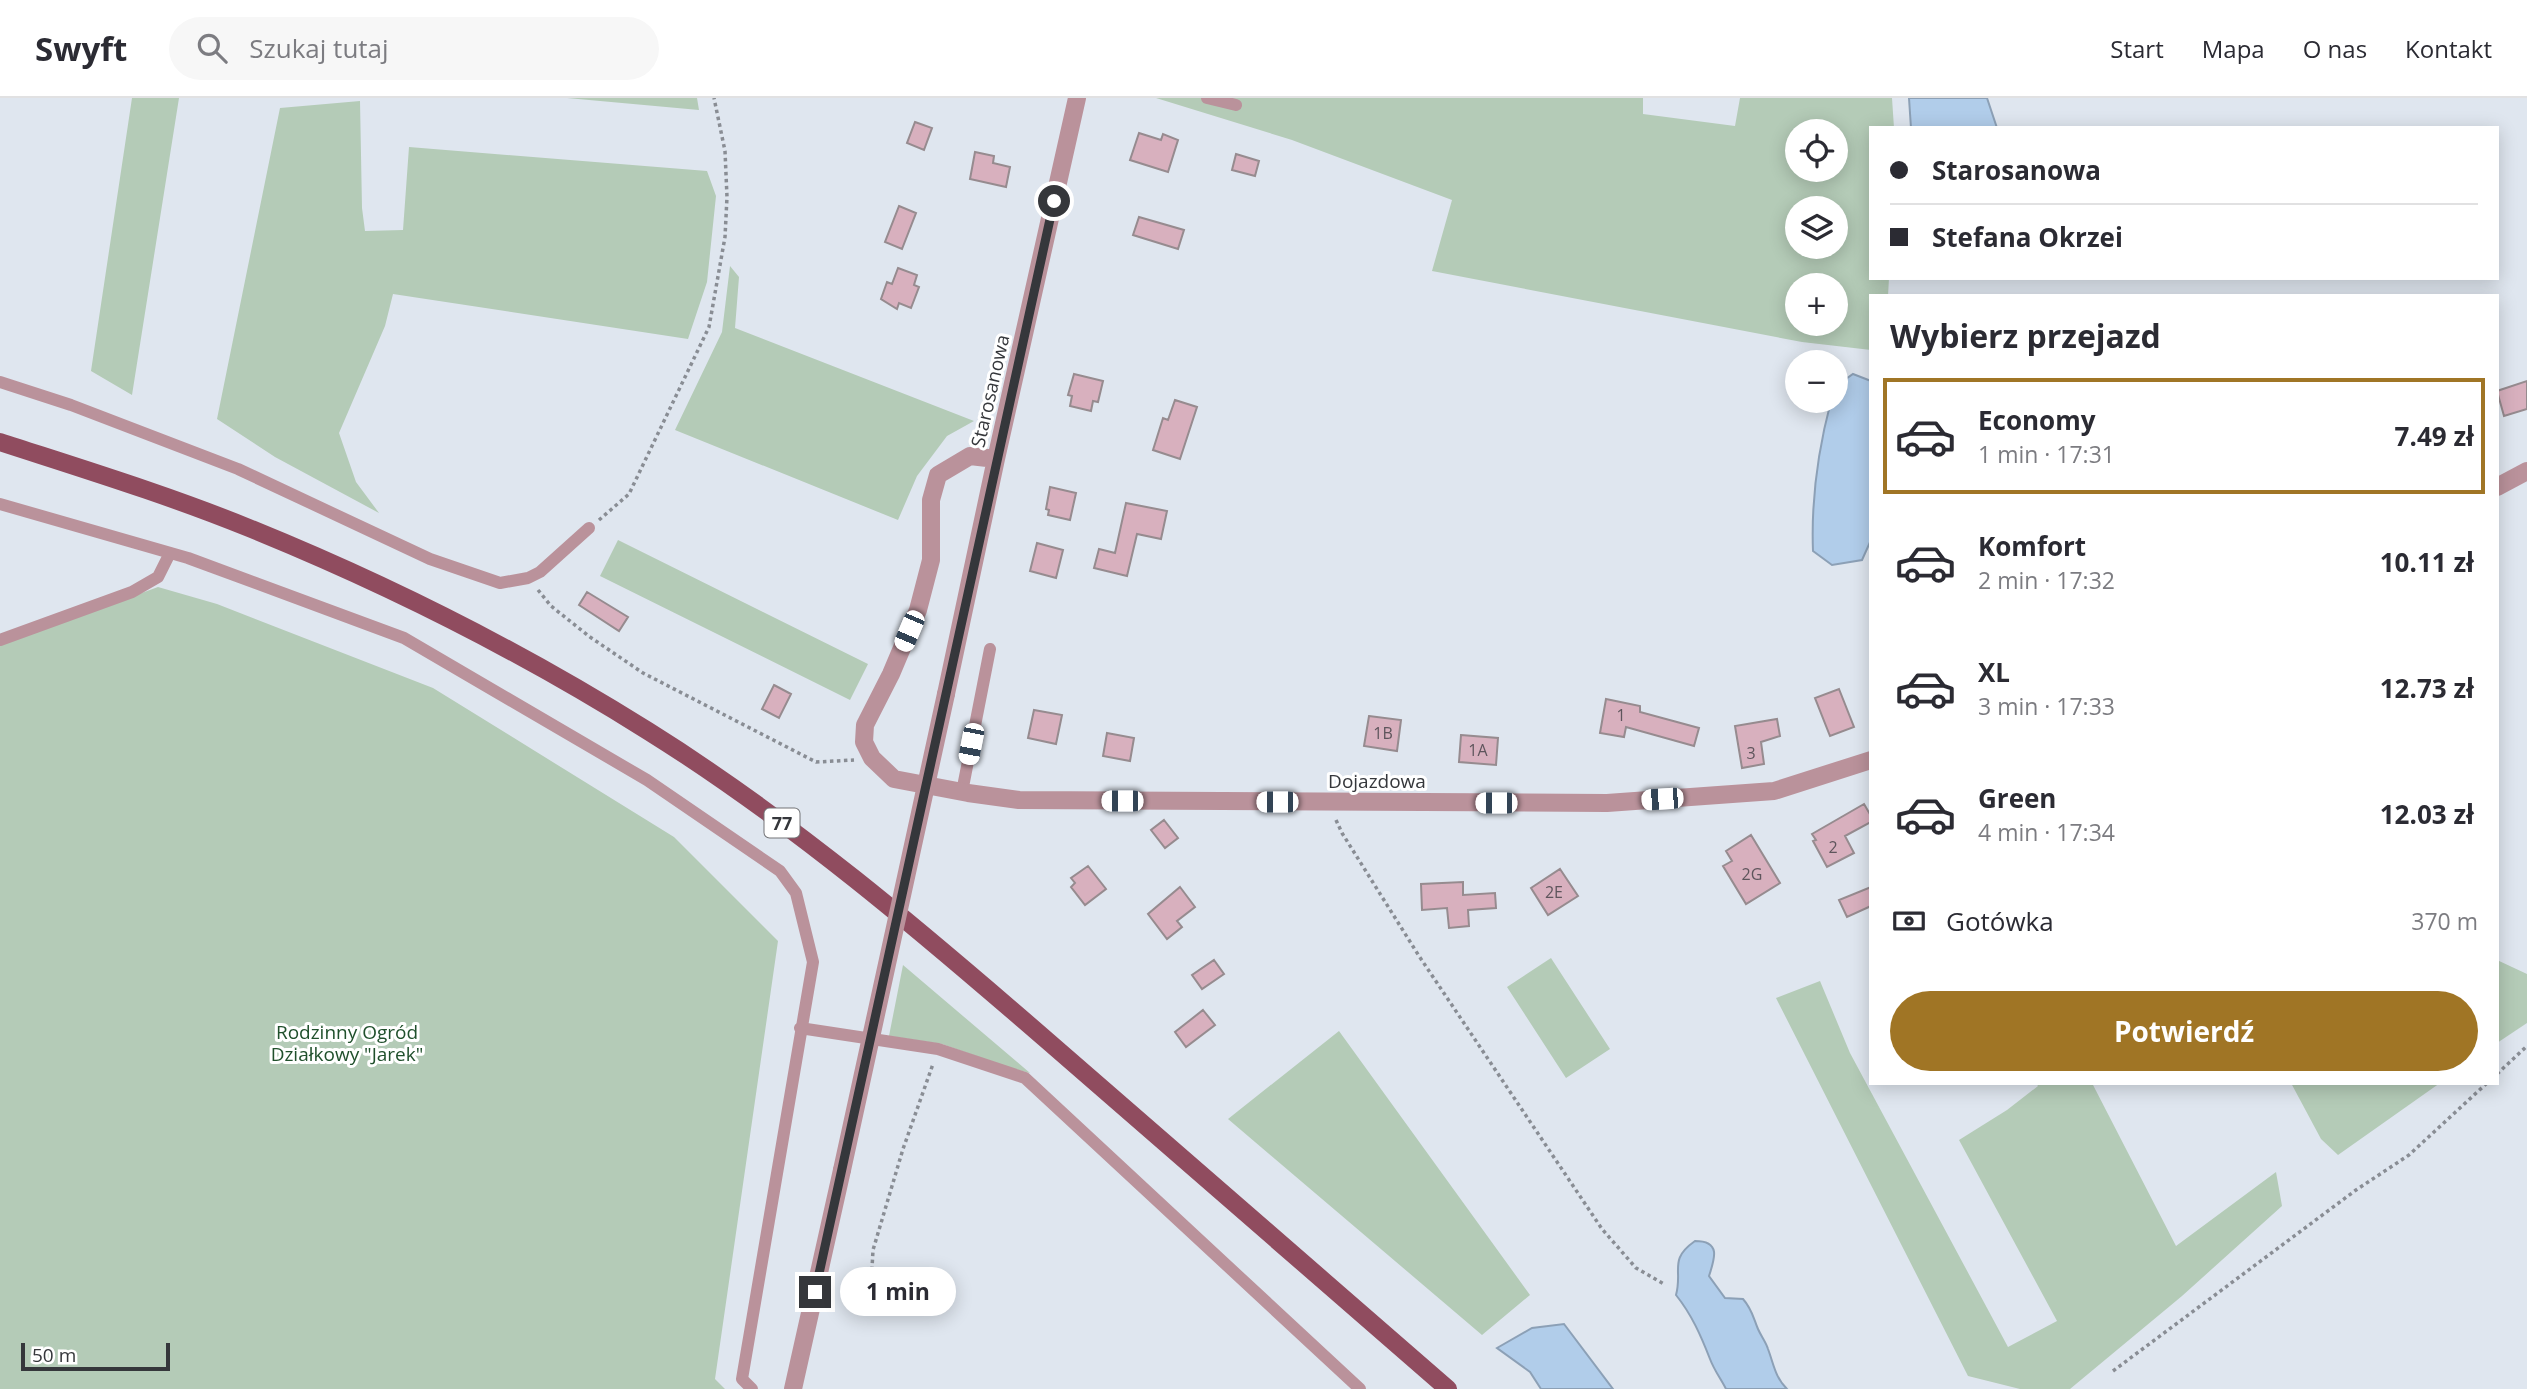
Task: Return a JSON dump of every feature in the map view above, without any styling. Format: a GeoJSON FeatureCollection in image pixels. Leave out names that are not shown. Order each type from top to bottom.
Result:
{"type":"FeatureCollection","features":[{"type":"Feature","properties":{"kind":"main road","name":"77"},"geometry":{"type":"LineString","coordinates":[[0,442],[196,508],[348,570],[529,661],[648,731],[735,789],[837,864],[934,943],[1448,1389]]}},
{"type":"Feature","properties":{"kind":"street","name":"Starosanowa"},"geometry":{"type":"LineString","coordinates":[[793,1389],[1077,98]]}},
{"type":"Feature","properties":{"kind":"street"},"geometry":{"type":"LineString","coordinates":[[872,758],[864,742],[865,725],[919,610],[931,560],[931,500],[938,475],[970,456],[996,458]]}},
{"type":"Feature","properties":{"kind":"street"},"geometry":{"type":"LineString","coordinates":[[2499,486],[2527,471]]}},
{"type":"Feature","properties":{"kind":"street","name":"Dojazdowa"},"geometry":{"type":"LineString","coordinates":[[872,758],[894,779],[1019,800],[1607,803],[1774,791],[1869,761]]}},
{"type":"Feature","properties":{"kind":"lane"},"geometry":{"type":"LineString","coordinates":[[1207,98],[1236,105]]}},
{"type":"Feature","properties":{"kind":"lane"},"geometry":{"type":"LineString","coordinates":[[0,382],[71,405],[238,468],[430,559],[500,583],[527,578],[540,572],[589,528]]}},
{"type":"Feature","properties":{"kind":"lane"},"geometry":{"type":"LineString","coordinates":[[0,505],[170,553],[404,638],[647,779],[780,871],[796,893],[813,962],[742,1379],[752,1389]]}},
{"type":"Feature","properties":{"kind":"lane"},"geometry":{"type":"LineString","coordinates":[[0,640],[132,592],[158,577],[170,553]]}},
{"type":"Feature","properties":{"kind":"lane"},"geometry":{"type":"LineString","coordinates":[[962,792],[990,649]]}},
{"type":"Feature","properties":{"kind":"lane"},"geometry":{"type":"LineString","coordinates":[[800,1028],[938,1049],[1025,1078],[1360,1389]]}},
{"type":"Feature","properties":{"kind":"path"},"geometry":{"type":"LineString","coordinates":[[589,528],[629,494],[709,327],[725,237],[727,198],[725,151],[714,98]]}},
{"type":"Feature","properties":{"kind":"path"},"geometry":{"type":"LineString","coordinates":[[527,578],[561,614],[643,673],[816,762],[872,758]]}},
{"type":"Feature","properties":{"kind":"path"},"geometry":{"type":"LineString","coordinates":[[1329,802],[1342,833],[1419,956],[1602,1229],[1636,1268],[1664,1284]]}},
{"type":"Feature","properties":{"kind":"path"},"geometry":{"type":"LineString","coordinates":[[2499,1072],[2527,1046]]}},
{"type":"Feature","properties":{"kind":"path"},"geometry":{"type":"LineString","coordinates":[[881,1310],[871,1286],[873,1250],[903,1149],[938,1049]]}},
{"type":"Feature","properties":{"kind":"path"},"geometry":{"type":"LineString","coordinates":[[2113,1371],[2356,1190],[2409,1155],[2485,1085]]}},
{"type":"Feature","properties":{"kind":"green space"},"geometry":{"type":"Polygon","coordinates":[[[132,98],[179,98],[132,395],[91,371],[132,98]]]}},
{"type":"Feature","properties":{"kind":"green space"},"geometry":{"type":"Polygon","coordinates":[[[567,98],[697,98],[699,110],[567,98]]]}},
{"type":"Feature","properties":{"kind":"green space"},"geometry":{"type":"Polygon","coordinates":[[[1156,98],[1643,98],[1643,114],[1735,126],[1740,98],[1892,98],[1894,126],[1869,126],[1869,280],[1889,280],[1888,294],[1869,294],[1869,350],[1802,342],[1432,271],[1452,200],[1292,140],[1156,98]]]}},
{"type":"Feature","properties":{"kind":"green space"},"geometry":{"type":"Polygon","coordinates":[[[360,101],[362,208],[365,231],[403,230],[409,147],[707,171],[716,196],[707,282],[688,339],[393,294],[385,326],[339,433],[356,482],[379,513],[275,457],[217,419],[280,108],[360,101]]]}},
{"type":"Feature","properties":{"kind":"green space"},"geometry":{"type":"Polygon","coordinates":[[[730,266],[739,277],[735,328],[974,421],[947,436],[917,476],[898,520],[675,430],[722,332],[730,266]]]}},
{"type":"Feature","properties":{"kind":"green space"},"geometry":{"type":"Polygon","coordinates":[[[618,540],[868,664],[850,700],[600,576],[618,540]]]}},
{"type":"Feature","properties":{"kind":"green space","name":"Rodzinny Ogród Działkowy \"Jarek\""},"geometry":{"type":"Polygon","coordinates":[[[158,587],[217,604],[433,688],[674,837],[778,941],[715,1379],[725,1389],[0,1389],[0,645],[158,587]]]}},
{"type":"Feature","properties":{"kind":"green space"},"geometry":{"type":"Polygon","coordinates":[[[1551,958],[1610,1049],[1566,1078],[1507,987],[1551,958]]]}},
{"type":"Feature","properties":{"kind":"green space"},"geometry":{"type":"Polygon","coordinates":[[[2499,961],[2527,974],[2527,1023],[2499,1042],[2499,961]]]}},
{"type":"Feature","properties":{"kind":"green space"},"geometry":{"type":"Polygon","coordinates":[[[903,965],[1030,1073],[942,1044],[889,1036],[903,965]]]}},
{"type":"Feature","properties":{"kind":"green space"},"geometry":{"type":"Polygon","coordinates":[[[1820,981],[1850,1053],[2008,1347],[2057,1321],[1959,1140],[2007,1110],[2037,1085],[2093,1085],[2176,1246],[2276,1172],[2282,1206],[2182,1296],[2070,1389],[2020,1389],[1968,1376],[1776,998],[1820,981]]]}},
{"type":"Feature","properties":{"kind":"green space"},"geometry":{"type":"Polygon","coordinates":[[[1339,1031],[1530,1295],[1482,1335],[1228,1119],[1339,1031]]]}},
{"type":"Feature","properties":{"kind":"green space"},"geometry":{"type":"Polygon","coordinates":[[[2292,1085],[2437,1085],[2338,1155],[2321,1139],[2292,1085]]]}},
{"type":"Feature","properties":{"kind":"water"},"geometry":{"type":"Polygon","coordinates":[[[1909,98],[1987,98],[1996,126],[1911,126],[1909,98]]]}},
{"type":"Feature","properties":{"kind":"water"},"geometry":{"type":"Polygon","coordinates":[[[1853,374],[1869,380],[1869,544],[1862,560],[1832,565],[1813,551],[1816,475],[1828,413],[1848,413],[1848,378],[1853,374]]]}},
{"type":"Feature","properties":{"kind":"water"},"geometry":{"type":"Polygon","coordinates":[[[1695,1241],[1712,1247],[1714,1257],[1709,1276],[1725,1298],[1743,1299],[1746,1303],[1767,1346],[1777,1375],[1787,1389],[1726,1389],[1713,1367],[1696,1326],[1676,1295],[1679,1260],[1695,1241]]]}},
{"type":"Feature","properties":{"kind":"water"},"geometry":{"type":"Polygon","coordinates":[[[1564,1324],[1613,1389],[1541,1389],[1530,1372],[1497,1348],[1532,1328],[1564,1324]]]}},
{"type":"Feature","properties":{"kind":"building"},"geometry":{"type":"Polygon","coordinates":[[[915,122],[932,128],[924,150],[907,143],[915,122]]]}},
{"type":"Feature","properties":{"kind":"building"},"geometry":{"type":"Polygon","coordinates":[[[1139,133],[1161,140],[1163,134],[1178,140],[1168,172],[1130,160],[1139,133]]]}},
{"type":"Feature","properties":{"kind":"building"},"geometry":{"type":"Polygon","coordinates":[[[975,152],[994,156],[993,163],[1010,167],[1006,187],[970,179],[975,152]]]}},
{"type":"Feature","properties":{"kind":"building"},"geometry":{"type":"Polygon","coordinates":[[[1236,154],[1259,161],[1255,176],[1232,170],[1236,154]]]}},
{"type":"Feature","properties":{"kind":"building"},"geometry":{"type":"Polygon","coordinates":[[[899,206],[916,213],[902,249],[885,242],[899,206]]]}},
{"type":"Feature","properties":{"kind":"building"},"geometry":{"type":"Polygon","coordinates":[[[1139,217],[1184,230],[1178,249],[1133,235],[1139,217]]]}},
{"type":"Feature","properties":{"kind":"building"},"geometry":{"type":"Polygon","coordinates":[[[898,268],[917,275],[914,285],[919,287],[911,308],[899,303],[897,309],[881,299],[887,282],[892,284],[898,268]]]}},
{"type":"Feature","properties":{"kind":"building"},"geometry":{"type":"Polygon","coordinates":[[[1074,374],[1103,381],[1098,402],[1093,401],[1091,411],[1070,406],[1072,396],[1068,395],[1074,374]]]}},
{"type":"Feature","properties":{"kind":"building"},"geometry":{"type":"Polygon","coordinates":[[[2527,381],[2527,409],[2504,416],[2499,390],[2527,381]]]}},
{"type":"Feature","properties":{"kind":"building"},"geometry":{"type":"Polygon","coordinates":[[[1175,400],[1197,407],[1180,459],[1153,450],[1163,418],[1168,420],[1175,400]]]}},
{"type":"Feature","properties":{"kind":"building"},"geometry":{"type":"Polygon","coordinates":[[[1050,487],[1076,493],[1070,520],[1048,515],[1049,510],[1046,509],[1050,487]]]}},
{"type":"Feature","properties":{"kind":"building"},"geometry":{"type":"Polygon","coordinates":[[[1126,503],[1167,511],[1161,539],[1137,534],[1127,576],[1094,568],[1099,549],[1115,553],[1126,503]]]}},
{"type":"Feature","properties":{"kind":"building"},"geometry":{"type":"Polygon","coordinates":[[[1037,543],[1063,550],[1056,578],[1030,571],[1037,543]]]}},
{"type":"Feature","properties":{"kind":"building"},"geometry":{"type":"Polygon","coordinates":[[[587,592],[628,617],[619,631],[579,605],[587,592]]]}},
{"type":"Feature","properties":{"kind":"building"},"geometry":{"type":"Polygon","coordinates":[[[774,685],[791,694],[779,718],[762,709],[774,685]]]}},
{"type":"Feature","properties":{"kind":"building"},"geometry":{"type":"Polygon","coordinates":[[[1839,689],[1854,727],[1830,736],[1815,698],[1839,689]]]}},
{"type":"Feature","properties":{"kind":"building"},"geometry":{"type":"Polygon","coordinates":[[[1606,699],[1640,706],[1640,712],[1699,728],[1694,746],[1626,727],[1624,737],[1600,733],[1606,699]]]}},
{"type":"Feature","properties":{"kind":"building"},"geometry":{"type":"Polygon","coordinates":[[[1034,710],[1062,715],[1056,744],[1028,738],[1034,710]]]}},
{"type":"Feature","properties":{"kind":"building"},"geometry":{"type":"Polygon","coordinates":[[[1369,716],[1401,720],[1397,751],[1364,746],[1369,716]]]}},
{"type":"Feature","properties":{"kind":"building"},"geometry":{"type":"Polygon","coordinates":[[[1777,719],[1780,736],[1761,742],[1764,764],[1742,768],[1735,726],[1777,719]]]}},
{"type":"Feature","properties":{"kind":"building"},"geometry":{"type":"Polygon","coordinates":[[[1107,733],[1134,738],[1130,761],[1103,756],[1107,733]]]}},
{"type":"Feature","properties":{"kind":"building"},"geometry":{"type":"Polygon","coordinates":[[[1461,735],[1498,738],[1496,765],[1459,762],[1461,735]]]}},
{"type":"Feature","properties":{"kind":"building"},"geometry":{"type":"Polygon","coordinates":[[[1864,804],[1869,813],[1869,823],[1845,836],[1854,853],[1827,867],[1812,834],[1864,804]]]}},
{"type":"Feature","properties":{"kind":"building"},"geometry":{"type":"Polygon","coordinates":[[[1164,820],[1178,838],[1165,848],[1151,830],[1164,820]]]}},
{"type":"Feature","properties":{"kind":"building"},"geometry":{"type":"Polygon","coordinates":[[[1751,835],[1780,883],[1746,904],[1723,866],[1732,861],[1726,851],[1751,835]]]}},
{"type":"Feature","properties":{"kind":"building"},"geometry":{"type":"Polygon","coordinates":[[[1088,866],[1106,889],[1085,905],[1071,887],[1075,883],[1071,878],[1088,866]]]}},
{"type":"Feature","properties":{"kind":"building"},"geometry":{"type":"Polygon","coordinates":[[[1560,869],[1578,896],[1548,915],[1531,888],[1560,869]]]}},
{"type":"Feature","properties":{"kind":"building"},"geometry":{"type":"Polygon","coordinates":[[[1463,882],[1463,895],[1495,893],[1496,908],[1468,910],[1469,926],[1449,928],[1447,908],[1422,910],[1421,884],[1463,882]]]}},
{"type":"Feature","properties":{"kind":"building"},"geometry":{"type":"Polygon","coordinates":[[[1180,887],[1195,907],[1177,921],[1182,927],[1167,939],[1148,914],[1180,887]]]}},
{"type":"Feature","properties":{"kind":"building"},"geometry":{"type":"Polygon","coordinates":[[[1869,888],[1869,907],[1847,917],[1839,900],[1869,888]]]}},
{"type":"Feature","properties":{"kind":"building"},"geometry":{"type":"Polygon","coordinates":[[[1214,960],[1224,974],[1202,989],[1192,975],[1214,960]]]}},
{"type":"Feature","properties":{"kind":"building"},"geometry":{"type":"Polygon","coordinates":[[[1203,1010],[1215,1025],[1186,1047],[1175,1032],[1203,1010]]]}},
{"type":"Feature","properties":{"kind":"route"},"geometry":{"type":"LineString","coordinates":[[815,1292],[1054,201]]}}]}
